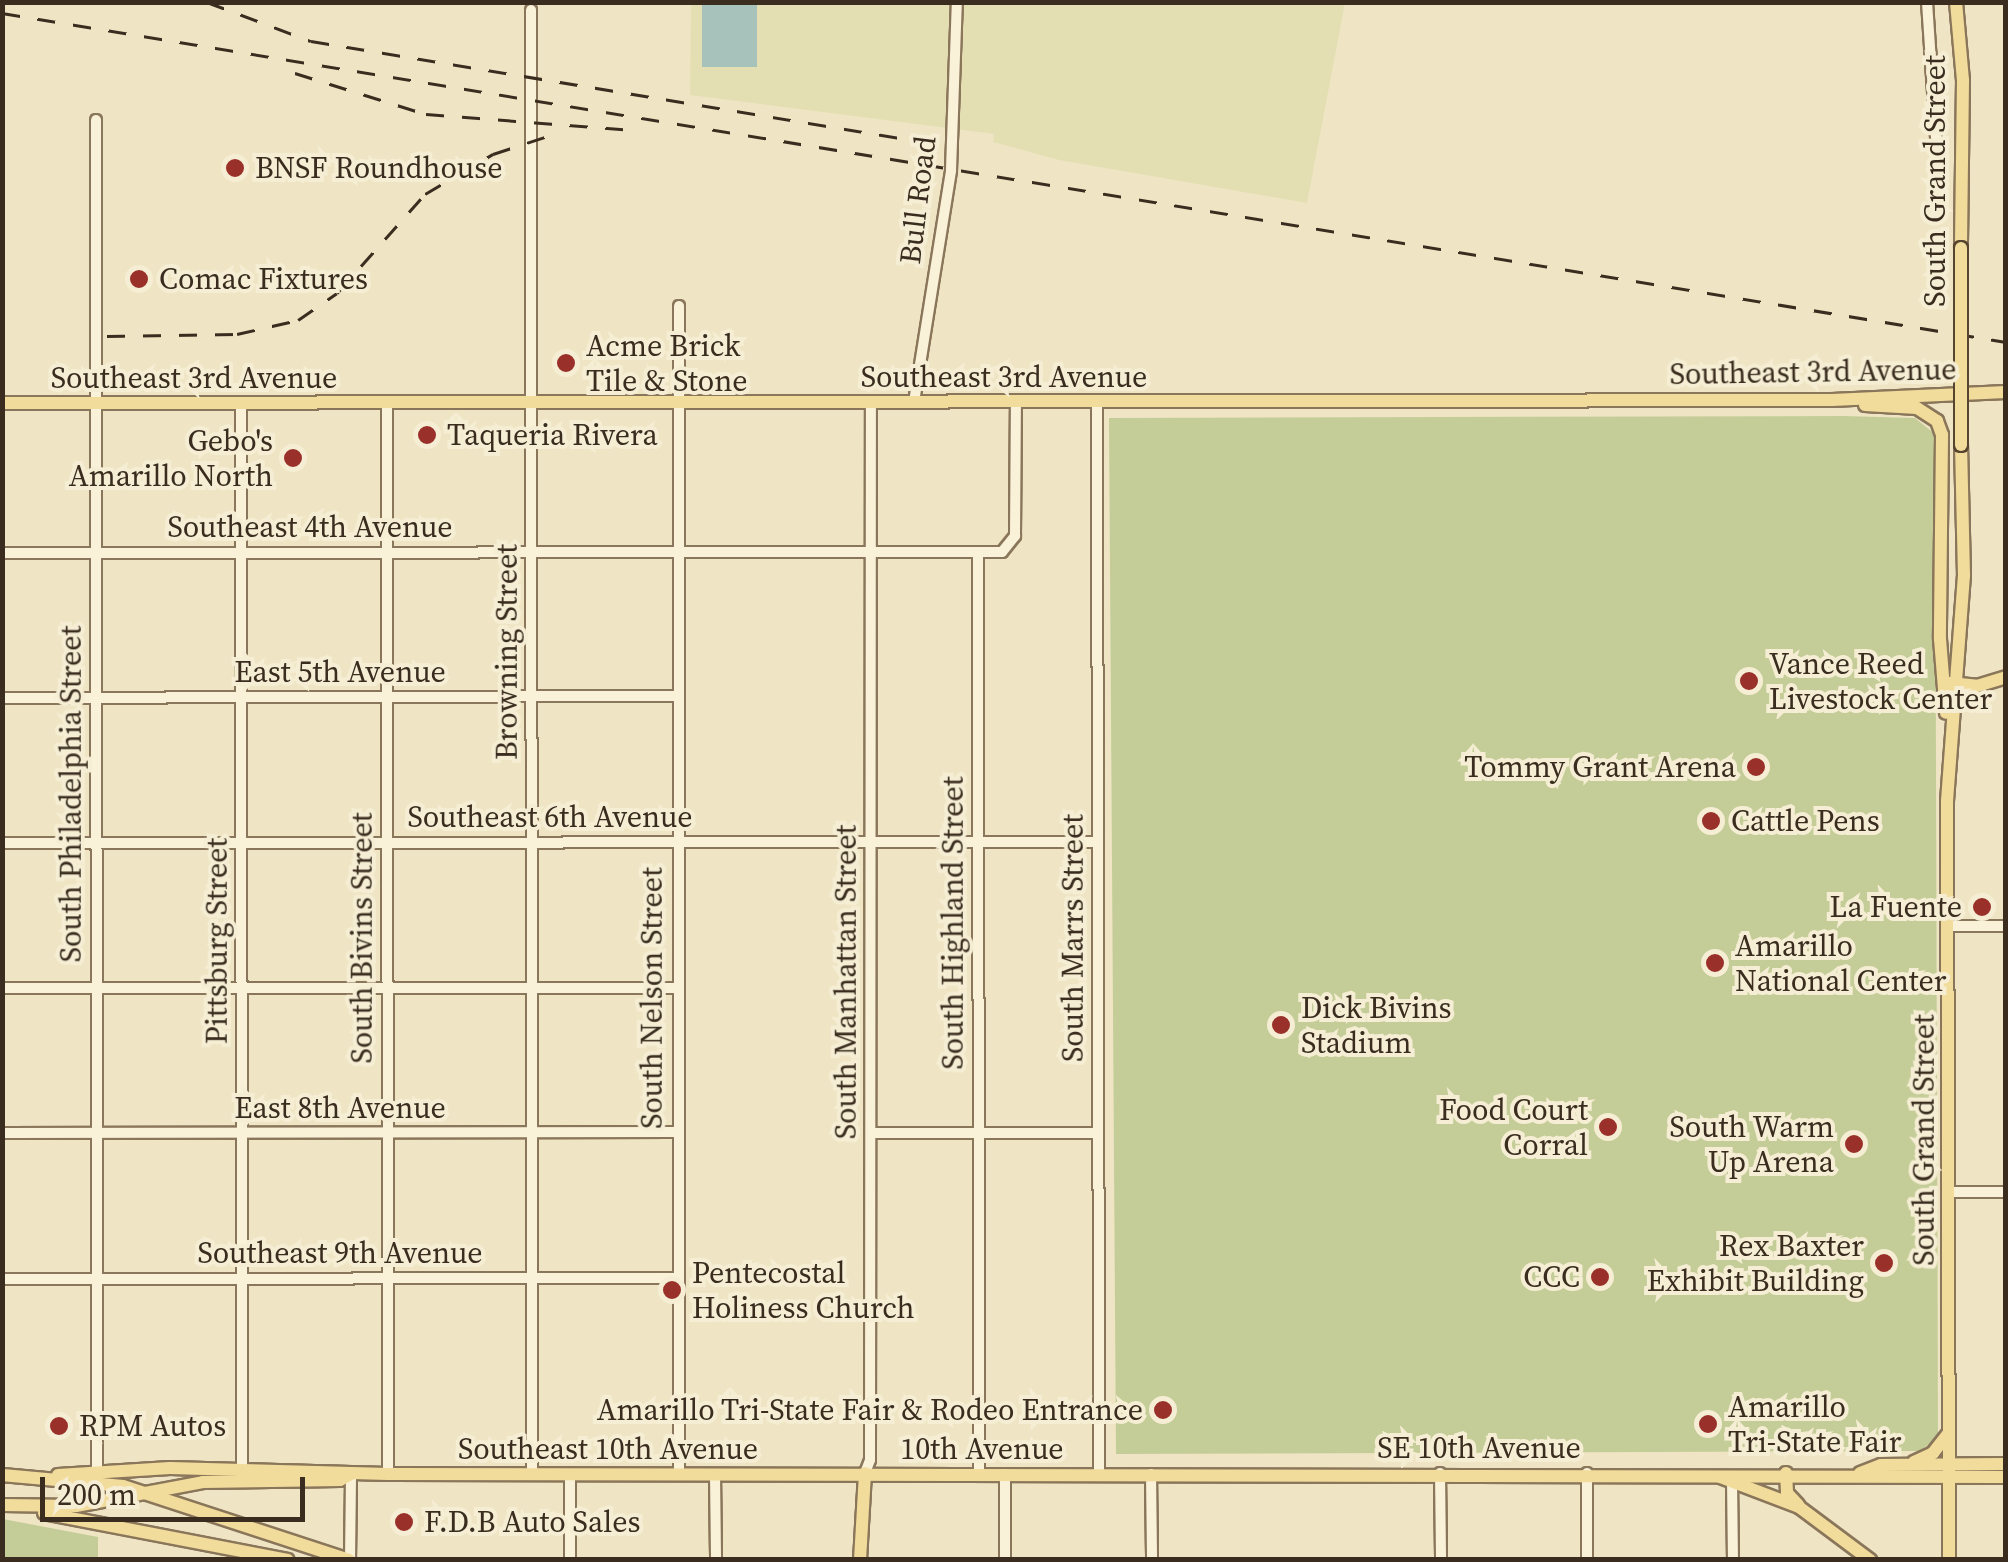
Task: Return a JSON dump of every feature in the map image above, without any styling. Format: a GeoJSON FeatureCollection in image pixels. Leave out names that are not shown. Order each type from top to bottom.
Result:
{"type":"FeatureCollection","features":[{"type":"Feature","properties":{"kind":"main road","name":"South Grand Street"},"geometry":{"type":"LineString","coordinates":[[1950,1560],[1949,734],[1966,539],[1961,445],[1963,80],[1956,2]]}},
{"type":"Feature","properties":{"kind":"main road","name":"Southeast 3rd Avenue"},"geometry":{"type":"LineString","coordinates":[[2,403],[1848,400],[2006,392]]}},
{"type":"Feature","properties":{"kind":"main road"},"geometry":{"type":"LineString","coordinates":[[1848,400],[1916,408],[1938,422],[1942,434],[1941,675],[1949,734]]}},
{"type":"Feature","properties":{"kind":"main road"},"geometry":{"type":"LineString","coordinates":[[1941,675],[1955,685],[2006,677]]}},
{"type":"Feature","properties":{"kind":"main road"},"geometry":{"type":"LineString","coordinates":[[1860,1473],[1904,1465],[1933,1453],[1949,1432]]}},
{"type":"Feature","properties":{"kind":"main road"},"geometry":{"type":"LineString","coordinates":[[1732,1477],[1949,1471],[2006,1464]]}},
{"type":"Feature","properties":{"kind":"main road"},"geometry":{"type":"LineString","coordinates":[[1904,1465],[2006,1476]]}},
{"type":"Feature","properties":{"kind":"main road"},"geometry":{"type":"LineString","coordinates":[[2,1475],[58,1475],[97,1468],[340,1480],[351,1474]]}},
{"type":"Feature","properties":{"kind":"main road","name":"SE 10th Avenue"},"geometry":{"type":"LineString","coordinates":[[1099,1474],[1704,1472],[1732,1477]]}},
{"type":"Feature","properties":{"kind":"main road"},"geometry":{"type":"LineString","coordinates":[[1786,1473],[1787,1493],[1870,1560]]}},
{"type":"Feature","properties":{"kind":"main road","name":"Southeast 10th Avenue"},"geometry":{"type":"LineString","coordinates":[[351,1474],[865,1474]]}},
{"type":"Feature","properties":{"kind":"main road","name":"10th Avenue"},"geometry":{"type":"LineString","coordinates":[[865,1474],[1099,1474]]}},
{"type":"Feature","properties":{"kind":"main road","name":"South Manhattan Street"},"geometry":{"type":"LineString","coordinates":[[860,1560],[865,1474]]}},
{"type":"Feature","properties":{"kind":"main road"},"geometry":{"type":"LineString","coordinates":[[58,1475],[144,1492],[349,1560]]}},
{"type":"Feature","properties":{"kind":"main road"},"geometry":{"type":"LineString","coordinates":[[2,1506],[76,1506],[242,1475]]}},
{"type":"Feature","properties":{"kind":"main road"},"geometry":{"type":"LineString","coordinates":[[1732,1477],[1800,1506]]}},
{"type":"Feature","properties":{"kind":"main road"},"geometry":{"type":"LineString","coordinates":[[2,1506],[287,1560]]}},
{"type":"Feature","properties":{"kind":"street","name":"Bull Road"},"geometry":{"type":"LineString","coordinates":[[914,402],[950,170],[956,2]]}},
{"type":"Feature","properties":{"kind":"street","name":"South Grand Street"},"geometry":{"type":"LineString","coordinates":[[1927,2],[1936,152]]}},
{"type":"Feature","properties":{"kind":"street","name":"Browning Street"},"geometry":{"type":"LineString","coordinates":[[531,10],[532,1474]]}},
{"type":"Feature","properties":{"kind":"street","name":"South Philadelphia Street"},"geometry":{"type":"LineString","coordinates":[[96,120],[97,1468]]}},
{"type":"Feature","properties":{"kind":"street","name":"South Nelson Street"},"geometry":{"type":"LineString","coordinates":[[678,306],[679,1474]]}},
{"type":"Feature","properties":{"kind":"street"},"geometry":{"type":"LineString","coordinates":[[978,552],[1002,552],[1015,536],[1016,401]]}},
{"type":"Feature","properties":{"kind":"street","name":"Pittsburg Street"},"geometry":{"type":"LineString","coordinates":[[241,402],[242,1475]]}},
{"type":"Feature","properties":{"kind":"street","name":"South Bivins Street"},"geometry":{"type":"LineString","coordinates":[[387,402],[388,1474]]}},
{"type":"Feature","properties":{"kind":"street","name":"South Manhattan Street"},"geometry":{"type":"LineString","coordinates":[[865,1474],[870,1460],[872,1133],[871,402]]}},
{"type":"Feature","properties":{"kind":"street","name":"South Marrs Street"},"geometry":{"type":"LineString","coordinates":[[1097,402],[1099,1474]]}},
{"type":"Feature","properties":{"kind":"street","name":"Southeast 4th Avenue"},"geometry":{"type":"LineString","coordinates":[[2,553],[978,552]]}},
{"type":"Feature","properties":{"kind":"street","name":"South Highland Street"},"geometry":{"type":"LineString","coordinates":[[978,552],[979,1474]]}},
{"type":"Feature","properties":{"kind":"street","name":"East 5th Avenue"},"geometry":{"type":"LineString","coordinates":[[2,698],[677,696]]}},
{"type":"Feature","properties":{"kind":"street","name":"Southeast 6th Avenue"},"geometry":{"type":"LineString","coordinates":[[2,843],[1098,842]]}},
{"type":"Feature","properties":{"kind":"street"},"geometry":{"type":"LineString","coordinates":[[1948,926],[2006,926]]}},
{"type":"Feature","properties":{"kind":"street"},"geometry":{"type":"LineString","coordinates":[[2,988],[678,988]]}},
{"type":"Feature","properties":{"kind":"street","name":"East 8th Avenue"},"geometry":{"type":"LineString","coordinates":[[2,1134],[678,1132]]}},
{"type":"Feature","properties":{"kind":"street"},"geometry":{"type":"LineString","coordinates":[[872,1133],[1098,1133]]}},
{"type":"Feature","properties":{"kind":"street"},"geometry":{"type":"LineString","coordinates":[[1949,1192],[2006,1192]]}},
{"type":"Feature","properties":{"kind":"street","name":"Southeast 9th Avenue"},"geometry":{"type":"LineString","coordinates":[[2,1279],[678,1278]]}},
{"type":"Feature","properties":{"kind":"street"},"geometry":{"type":"LineString","coordinates":[[1440,1473],[1441,1560]]}},
{"type":"Feature","properties":{"kind":"street"},"geometry":{"type":"LineString","coordinates":[[1587,1473],[1587,1560]]}},
{"type":"Feature","properties":{"kind":"street"},"geometry":{"type":"LineString","coordinates":[[349,1560],[351,1474]]}},
{"type":"Feature","properties":{"kind":"street"},"geometry":{"type":"LineString","coordinates":[[570,1474],[570,1560]]}},
{"type":"Feature","properties":{"kind":"street"},"geometry":{"type":"LineString","coordinates":[[715,1474],[716,1560]]}},
{"type":"Feature","properties":{"kind":"street"},"geometry":{"type":"LineString","coordinates":[[1006,1474],[1006,1560]]}},
{"type":"Feature","properties":{"kind":"street"},"geometry":{"type":"LineString","coordinates":[[1151,1474],[1152,1560]]}},
{"type":"Feature","properties":{"kind":"street"},"geometry":{"type":"LineString","coordinates":[[1732,1477],[1733,1560]]}},
{"type":"Feature","properties":{"kind":"shaded area"},"geometry":{"type":"Polygon","coordinates":[[[691,3],[1345,3],[1307,203],[1059,160],[993,142],[994,134],[690,95],[691,3]]]}},
{"type":"Feature","properties":{"kind":"green space"},"geometry":{"type":"Polygon","coordinates":[[[1109,418],[1915,418],[1935,434],[1938,1439],[1919,1451],[1116,1454],[1109,418]]]}},
{"type":"Feature","properties":{"kind":"green space"},"geometry":{"type":"Polygon","coordinates":[[[3,1519],[98,1537],[98,1559],[4,1559],[3,1519]]]}},
{"type":"Feature","properties":{"kind":"water"},"geometry":{"type":"Polygon","coordinates":[[[702,3],[757,3],[757,67],[702,67],[702,3]]]}},
{"type":"Feature","properties":{"kind":"railway"},"geometry":{"type":"LineString","coordinates":[[207,2],[311,41],[942,145]]}},
{"type":"Feature","properties":{"kind":"railway"},"geometry":{"type":"LineString","coordinates":[[2,13],[2006,342]]}},
{"type":"Feature","properties":{"kind":"railway"},"geometry":{"type":"LineString","coordinates":[[295,73],[426,114],[633,130]]}},
{"type":"Feature","properties":{"kind":"railway"},"geometry":{"type":"LineString","coordinates":[[107,336],[237,334],[298,320],[337,293],[425,194],[493,154],[557,133]]}},
{"type":"Feature","properties":{"kind":"place","name":"BNSF Roundhouse"},"geometry":{"type":"Point","coordinates":[235,168]}},
{"type":"Feature","properties":{"kind":"place","name":"Comac Fixtures"},"geometry":{"type":"Point","coordinates":[139,279]}},
{"type":"Feature","properties":{"kind":"place","name":"Acme Brick Tile & Stone"},"geometry":{"type":"Point","coordinates":[566,363]}},
{"type":"Feature","properties":{"kind":"place","name":"Taqueria Rivera"},"geometry":{"type":"Point","coordinates":[427,435]}},
{"type":"Feature","properties":{"kind":"place","name":"Gebo's Amarillo North"},"geometry":{"type":"Point","coordinates":[293,458]}},
{"type":"Feature","properties":{"kind":"place","name":"Vance Reed Livestock Center"},"geometry":{"type":"Point","coordinates":[1749,681]}},
{"type":"Feature","properties":{"kind":"place","name":"Tommy Grant Arena"},"geometry":{"type":"Point","coordinates":[1756,767]}},
{"type":"Feature","properties":{"kind":"place","name":"Cattle Pens"},"geometry":{"type":"Point","coordinates":[1711,821]}},
{"type":"Feature","properties":{"kind":"place","name":"La Fuente"},"geometry":{"type":"Point","coordinates":[1982,907]}},
{"type":"Feature","properties":{"kind":"place","name":"Amarillo National Center"},"geometry":{"type":"Point","coordinates":[1715,963]}},
{"type":"Feature","properties":{"kind":"place","name":"Dick Bivins Stadium"},"geometry":{"type":"Point","coordinates":[1281,1025]}},
{"type":"Feature","properties":{"kind":"place","name":"Food Court Corral"},"geometry":{"type":"Point","coordinates":[1608,1127]}},
{"type":"Feature","properties":{"kind":"place","name":"South Warm Up Arena"},"geometry":{"type":"Point","coordinates":[1854,1144]}},
{"type":"Feature","properties":{"kind":"place","name":"Rex Baxter Exhibit Building"},"geometry":{"type":"Point","coordinates":[1884,1263]}},
{"type":"Feature","properties":{"kind":"place","name":"CCC"},"geometry":{"type":"Point","coordinates":[1600,1277]}},
{"type":"Feature","properties":{"kind":"place","name":"Pentecostal Holiness Church"},"geometry":{"type":"Point","coordinates":[672,1290]}},
{"type":"Feature","properties":{"kind":"place","name":"Amarillo Tri-State Fair & Rodeo Entrance"},"geometry":{"type":"Point","coordinates":[1163,1410]}},
{"type":"Feature","properties":{"kind":"place","name":"Amarillo Tri-State Fair"},"geometry":{"type":"Point","coordinates":[1708,1424]}},
{"type":"Feature","properties":{"kind":"place","name":"RPM Autos"},"geometry":{"type":"Point","coordinates":[59,1426]}},
{"type":"Feature","properties":{"kind":"place","name":"F.D.B Auto Sales"},"geometry":{"type":"Point","coordinates":[404,1522]}}]}
